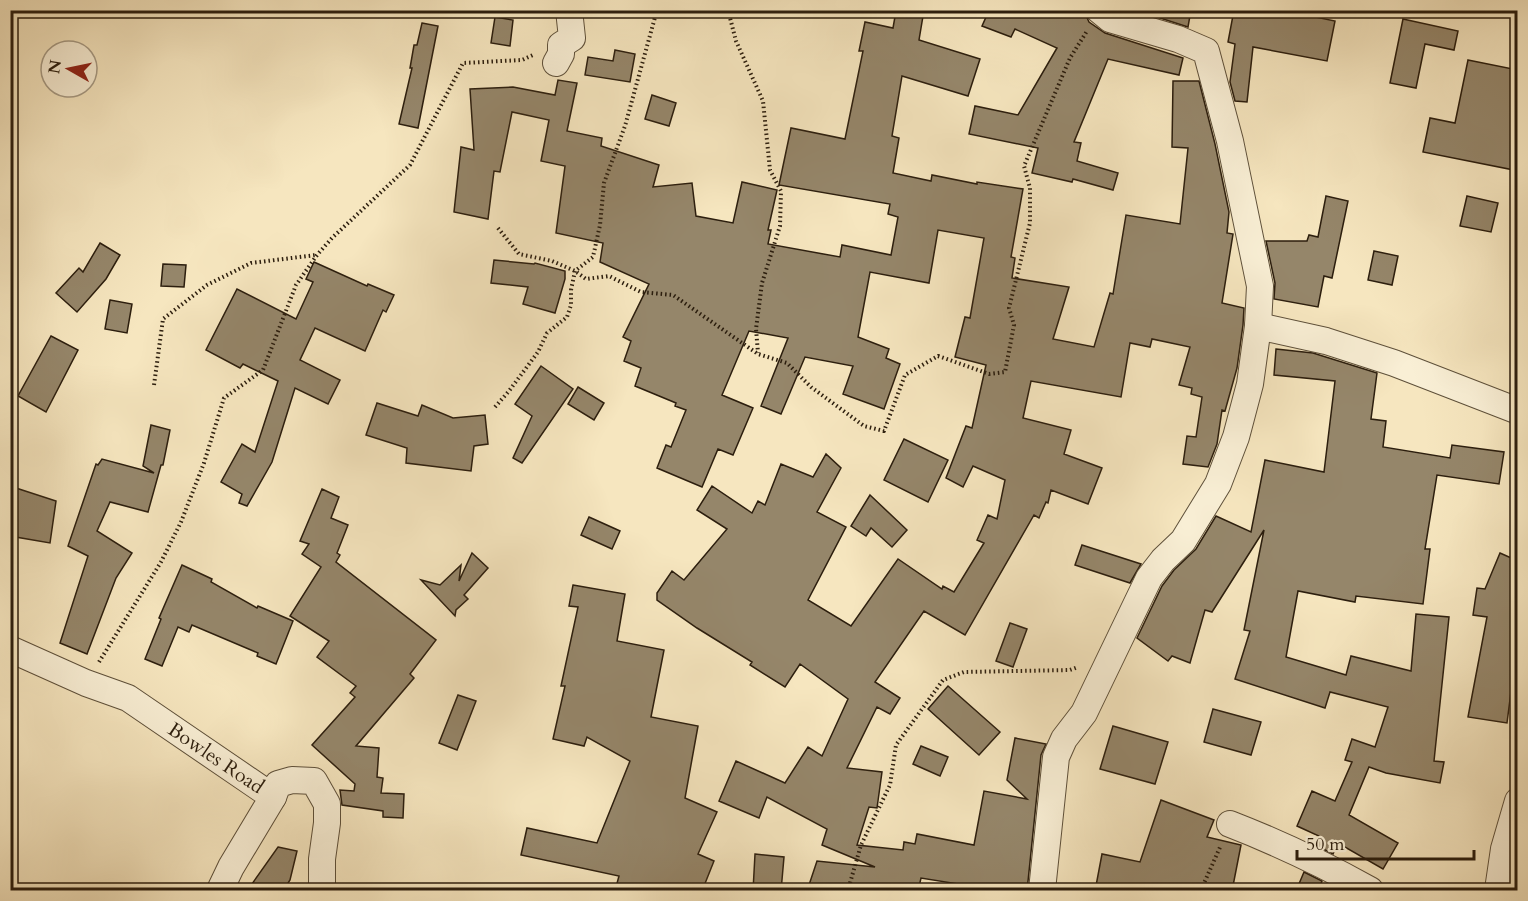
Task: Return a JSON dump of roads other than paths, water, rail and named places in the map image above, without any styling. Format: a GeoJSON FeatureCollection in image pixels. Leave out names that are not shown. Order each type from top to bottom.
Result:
{"type":"FeatureCollection","features":[{"type":"Feature","properties":{"kind":"street"},"geometry":{"type":"LineString","coordinates":[[556,63],[561,54],[561,45],[572,38],[569,10]]}},
{"type":"Feature","properties":{"kind":"street"},"geometry":{"type":"LineString","coordinates":[[1042,891],[1056,757],[1064,739],[1084,713],[1149,578],[1163,560],[1183,541],[1218,484],[1236,437],[1250,384],[1258,326],[1260,286],[1230,141],[1206,51],[1178,39],[1110,19],[1099,11]]}},
{"type":"Feature","properties":{"kind":"street"},"geometry":{"type":"LineString","coordinates":[[1258,326],[1326,341],[1395,363],[1518,411]]}},
{"type":"Feature","properties":{"kind":"street","name":"Bowles Road"},"geometry":{"type":"LineString","coordinates":[[10,650],[86,683],[128,698],[273,797],[278,784],[292,780],[314,781],[327,804],[322,859],[322,891]]}},
{"type":"Feature","properties":{"kind":"street"},"geometry":{"type":"LineString","coordinates":[[220,891],[231,867],[273,797]]}},
{"type":"Feature","properties":{"kind":"street"},"geometry":{"type":"LineString","coordinates":[[1497,891],[1504,849],[1518,801]]}},
{"type":"Feature","properties":{"kind":"street"},"geometry":{"type":"LineString","coordinates":[[1230,825],[1268,839],[1333,869],[1370,891]]}}]}
